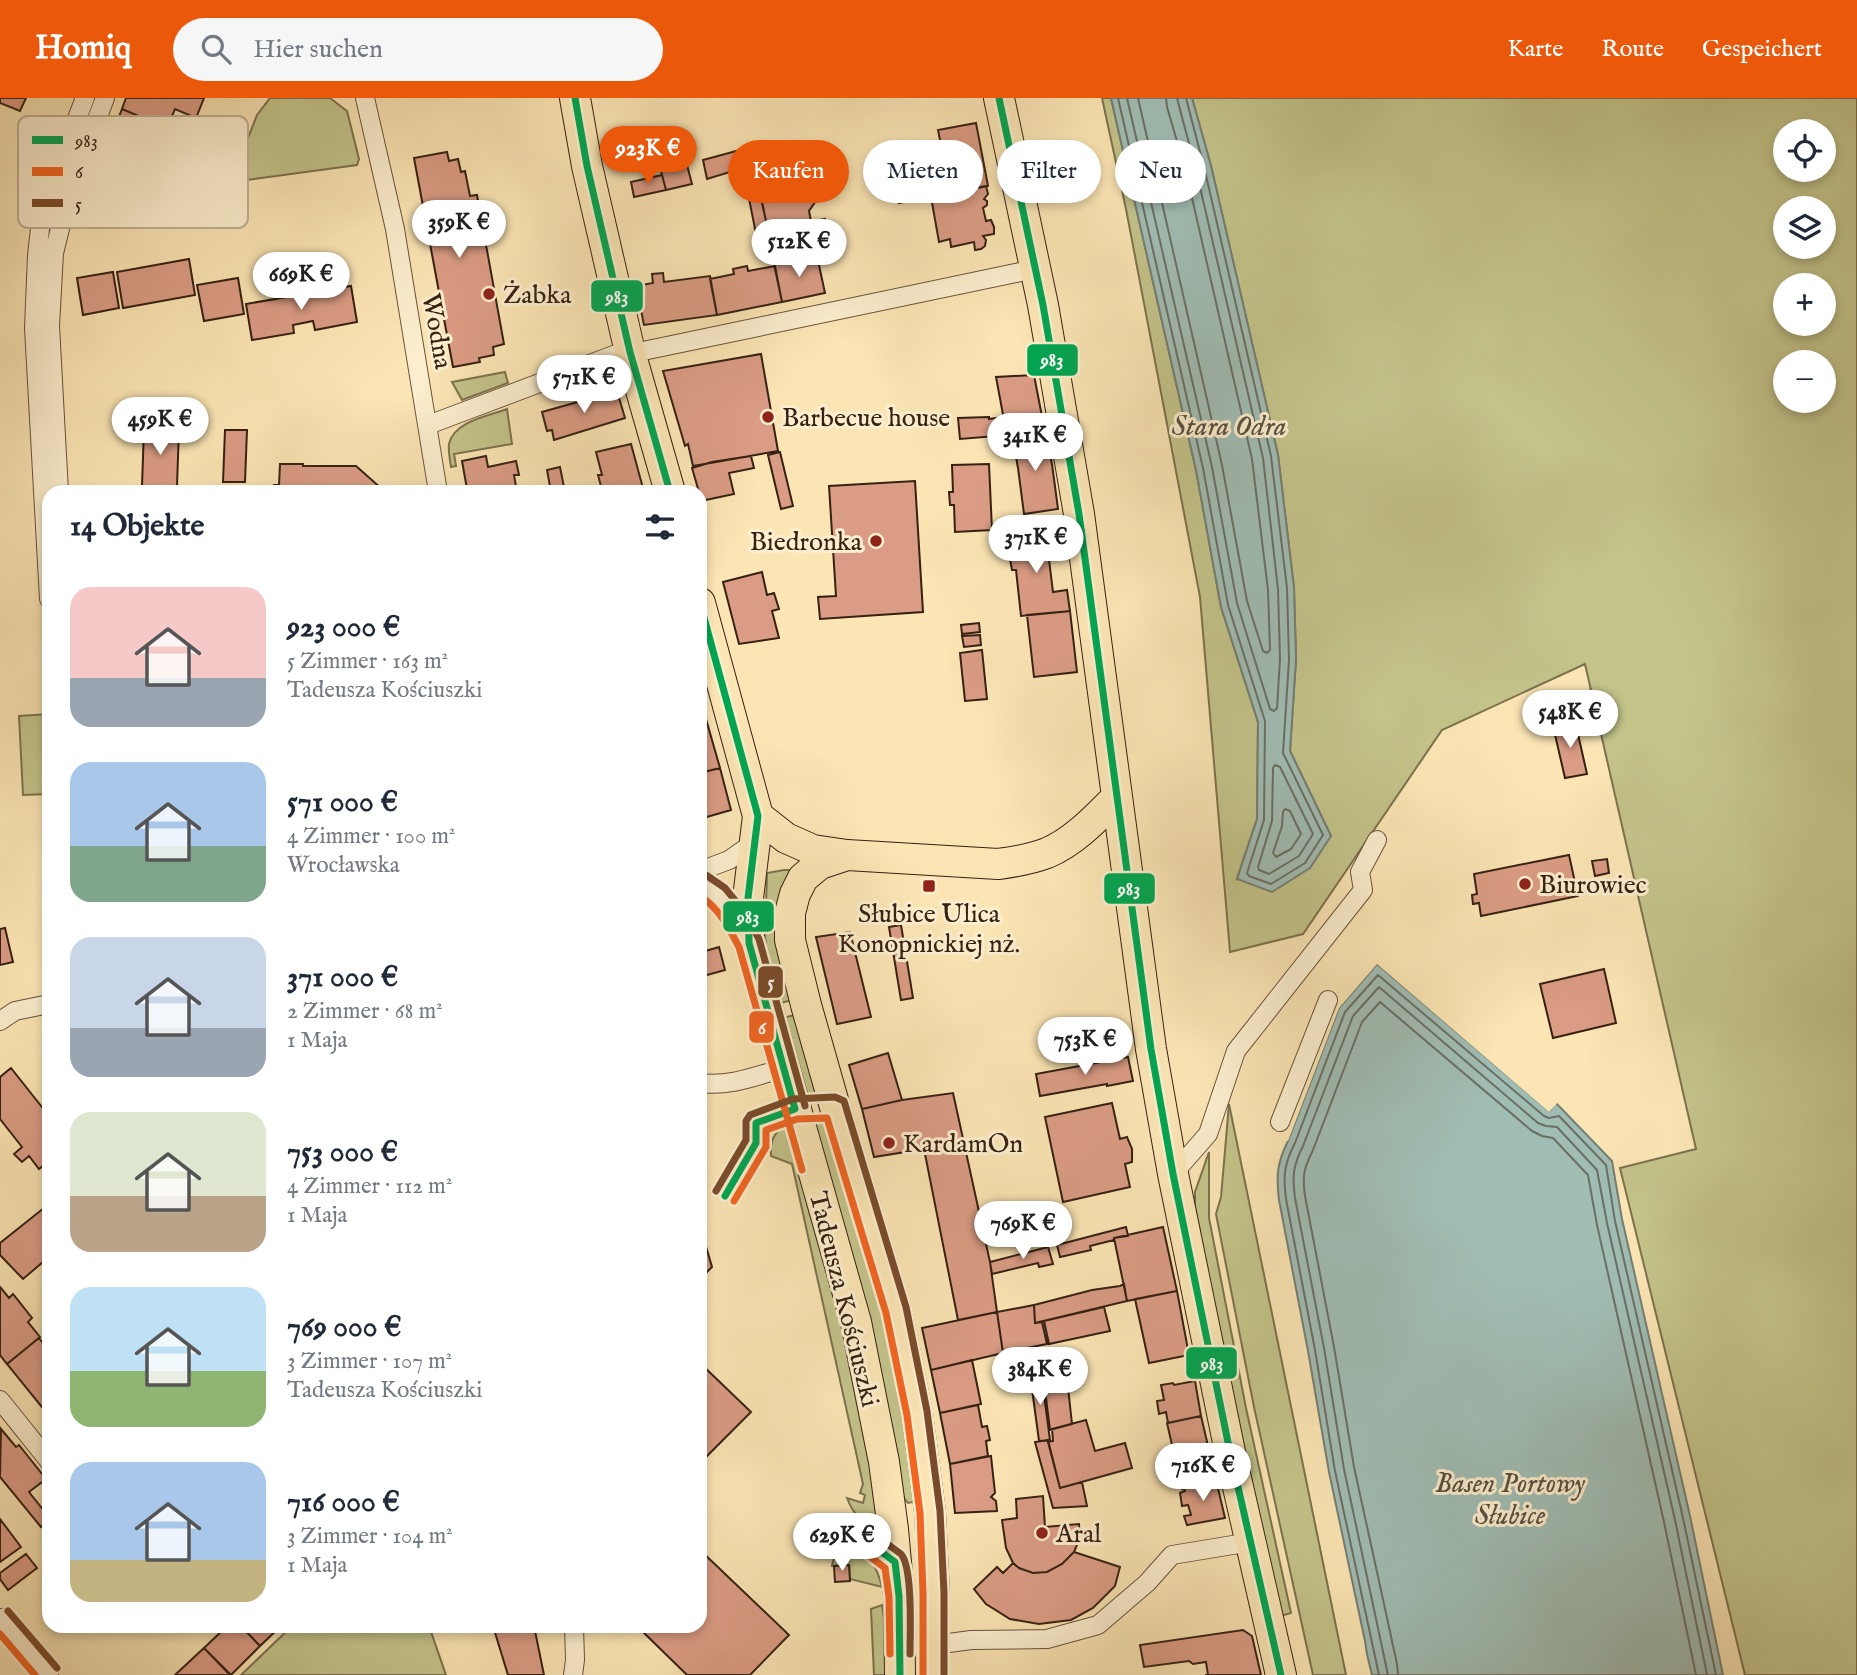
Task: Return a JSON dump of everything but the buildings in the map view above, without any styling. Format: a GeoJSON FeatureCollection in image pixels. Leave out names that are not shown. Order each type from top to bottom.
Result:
{"type":"FeatureCollection","features":[{"type":"Feature","properties":{"kind":"main road"},"geometry":{"type":"LineString","coordinates":[[575,98],[587,166],[630,352],[668,485]]}},
{"type":"Feature","properties":{"kind":"main road"},"geometry":{"type":"LineString","coordinates":[[999,98],[1035,269],[1079,514],[1151,1049],[1172,1174],[1281,1675]]}},
{"type":"Feature","properties":{"kind":"main road","name":"Tadeusza Kościuszki"},"geometry":{"type":"LineString","coordinates":[[707,631],[757,829],[748,898],[749,943],[856,1322],[884,1462],[899,1595],[900,1675]]}},
{"type":"Feature","properties":{"kind":"main road"},"geometry":{"type":"LineString","coordinates":[[757,829],[813,849],[847,855],[998,864],[1049,852],[1070,840],[1117,797]]}},
{"type":"Feature","properties":{"kind":"main road","name":"Tadeusza Kościuszki"},"geometry":{"type":"LineString","coordinates":[[847,855],[820,864],[803,878],[790,913],[790,940],[835,1107],[895,1310],[917,1413],[930,1512],[934,1594],[933,1675]]}},
{"type":"Feature","properties":{"kind":"street"},"geometry":{"type":"LineString","coordinates":[[78,116],[85,98]]}},
{"type":"Feature","properties":{"kind":"street"},"geometry":{"type":"LineString","coordinates":[[98,116],[105,98]]}},
{"type":"Feature","properties":{"kind":"street","name":"Wodna"},"geometry":{"type":"LineString","coordinates":[[365,98],[395,229],[437,485]]}},
{"type":"Feature","properties":{"kind":"street"},"geometry":{"type":"LineString","coordinates":[[40,228],[34,328],[43,485]]}},
{"type":"Feature","properties":{"kind":"street"},"geometry":{"type":"LineString","coordinates":[[59,485],[50,326],[54,253],[60,228]]}},
{"type":"Feature","properties":{"kind":"street"},"geometry":{"type":"LineString","coordinates":[[428,425],[619,353],[643,351],[1035,269]]}},
{"type":"Feature","properties":{"kind":"street"},"geometry":{"type":"LineString","coordinates":[[707,868],[729,860],[757,829]]}},
{"type":"Feature","properties":{"kind":"street"},"geometry":{"type":"LineString","coordinates":[[1172,1174],[1208,1134],[1236,1051],[1363,890],[1360,872],[1377,840]]}},
{"type":"Feature","properties":{"kind":"street"},"geometry":{"type":"LineString","coordinates":[[707,889],[717,895],[733,915],[749,943]]}},
{"type":"Feature","properties":{"kind":"street"},"geometry":{"type":"LineString","coordinates":[[1280,1122],[1294,1068],[1328,1000]]}},
{"type":"Feature","properties":{"kind":"street"},"geometry":{"type":"LineString","coordinates":[[0,1021],[15,1011],[42,1005]]}},
{"type":"Feature","properties":{"kind":"street"},"geometry":{"type":"LineString","coordinates":[[707,1084],[739,1081],[783,1068]]}},
{"type":"Feature","properties":{"kind":"street"},"geometry":{"type":"LineString","coordinates":[[0,1400],[42,1452]]}},
{"type":"Feature","properties":{"kind":"street"},"geometry":{"type":"LineString","coordinates":[[933,1646],[971,1640],[1047,1639],[1098,1625],[1147,1583],[1172,1555],[1251,1542]]}},
{"type":"Feature","properties":{"kind":"street"},"geometry":{"type":"LineString","coordinates":[[0,1618],[49,1675]]}},
{"type":"Feature","properties":{"kind":"street"},"geometry":{"type":"LineString","coordinates":[[573,1675],[574,1633]]}},
{"type":"Feature","properties":{"kind":"green space"},"geometry":{"type":"Polygon","coordinates":[[[270,98],[330,98],[347,111],[359,159],[357,165],[248,180],[248,138],[257,115],[270,98]]]}},
{"type":"Feature","properties":{"kind":"green space"},"geometry":{"type":"Polygon","coordinates":[[[1102,98],[1111,98],[1121,140],[1115,140],[1115,158],[1102,98]]]}},
{"type":"Feature","properties":{"kind":"green space"},"geometry":{"type":"Polygon","coordinates":[[[1192,98],[1857,98],[1857,1675],[1745,1675],[1620,1168],[1696,1149],[1585,664],[1442,730],[1303,934],[1230,952],[1200,597],[1125,203],[1135,203],[1196,470],[1221,607],[1258,722],[1257,819],[1237,879],[1331,836],[1290,751],[1296,659],[1294,588],[1278,455],[1206,140],[1204,140],[1192,98]]]}},
{"type":"Feature","properties":{"kind":"green space"},"geometry":{"type":"Polygon","coordinates":[[[505,372],[508,383],[462,400],[452,382],[505,372]]]}},
{"type":"Feature","properties":{"kind":"green space"},"geometry":{"type":"Polygon","coordinates":[[[507,409],[512,444],[454,454],[456,466],[451,467],[449,444],[452,436],[473,421],[507,409]]]}},
{"type":"Feature","properties":{"kind":"green space"},"geometry":{"type":"Polygon","coordinates":[[[42,714],[42,794],[23,795],[19,716],[42,714]]]}},
{"type":"Feature","properties":{"kind":"green space"},"geometry":{"type":"Polygon","coordinates":[[[784,870],[792,872],[795,999],[778,1004],[768,965],[765,936],[767,873],[784,870]]]}},
{"type":"Feature","properties":{"kind":"green space"},"geometry":{"type":"Polygon","coordinates":[[[798,1014],[818,1096],[805,1096],[783,1018],[798,1014]]]}},
{"type":"Feature","properties":{"kind":"green space"},"geometry":{"type":"Polygon","coordinates":[[[1229,1104],[1346,1675],[1313,1675],[1254,1407],[1216,1214],[1221,1197],[1229,1104]]]}},
{"type":"Feature","properties":{"kind":"green space"},"geometry":{"type":"Polygon","coordinates":[[[811,1117],[824,1121],[885,1322],[901,1404],[915,1497],[913,1502],[908,1503],[903,1497],[811,1117]]]}},
{"type":"Feature","properties":{"kind":"green space"},"geometry":{"type":"Polygon","coordinates":[[[786,1126],[834,1290],[867,1444],[878,1513],[875,1519],[860,1518],[847,1498],[863,1503],[865,1495],[860,1493],[863,1484],[792,1164],[771,1156],[773,1138],[786,1126]]]}},
{"type":"Feature","properties":{"kind":"green space"},"geometry":{"type":"Polygon","coordinates":[[[1209,1152],[1209,1218],[1246,1408],[1291,1613],[1280,1616],[1235,1411],[1195,1207],[1195,1192],[1209,1152]]]}},
{"type":"Feature","properties":{"kind":"green space"},"geometry":{"type":"Polygon","coordinates":[[[847,1545],[866,1554],[882,1587],[850,1579],[849,1565],[832,1566],[836,1552],[847,1545]]]}},
{"type":"Feature","properties":{"kind":"green space"},"geometry":{"type":"Polygon","coordinates":[[[882,1605],[886,1675],[874,1675],[871,1609],[882,1605]]]}},
{"type":"Feature","properties":{"kind":"green space"},"geometry":{"type":"Polygon","coordinates":[[[285,1633],[431,1633],[446,1675],[241,1675],[285,1633]]]}},
{"type":"Feature","properties":{"kind":"water","name":"Stara Odra"},"geometry":{"type":"Polygon","coordinates":[[[1111,98],[1192,98],[1204,140],[1121,140],[1111,98]]]}},
{"type":"Feature","properties":{"kind":"water","name":"Stara Odra"},"geometry":{"type":"Polygon","coordinates":[[[1206,148],[1278,455],[1294,588],[1296,659],[1290,751],[1331,836],[1310,868],[1272,892],[1237,879],[1257,819],[1258,722],[1221,607],[1196,470],[1135,203],[1206,203],[1206,148]]]}},
{"type":"Feature","properties":{"kind":"water","name":"Basen Portowy Słubice"},"geometry":{"type":"Polygon","coordinates":[[[1377,964],[1549,1111],[1556,1103],[1612,1161],[1622,1219],[1690,1516],[1723,1675],[1372,1675],[1329,1472],[1279,1200],[1278,1177],[1282,1156],[1339,1008],[1377,964]]]}},
{"type":"Feature","properties":{"kind":"pier"},"geometry":{"type":"Polygon","coordinates":[[[1376,960],[1549,1107],[1554,1101],[1559,1101],[1549,1112],[1377,964],[1339,1008],[1288,1141],[1285,1140],[1336,1007],[1376,960]]]}},
{"type":"Feature","properties":{"kind":"transit line","name":"983"},"geometry":{"type":"LineString","coordinates":[[575,98],[587,166],[630,352],[668,485]]}},
{"type":"Feature","properties":{"kind":"transit line","name":"983"},"geometry":{"type":"LineString","coordinates":[[999,98],[1043,305],[1079,514],[1151,1049],[1173,1174],[1230,1452],[1281,1675]]}},
{"type":"Feature","properties":{"kind":"transit line","name":"983"},"geometry":{"type":"LineString","coordinates":[[707,629],[758,816],[748,898],[749,943],[795,1109],[756,1123],[756,1143],[725,1196]]}},
{"type":"Feature","properties":{"kind":"transit line","name":"5"},"geometry":{"type":"LineString","coordinates":[[707,876],[725,888],[742,909],[759,939],[805,1106]]}},
{"type":"Feature","properties":{"kind":"transit line","name":"6"},"geometry":{"type":"LineString","coordinates":[[707,901],[718,912],[739,947],[802,1170]]}},
{"type":"Feature","properties":{"kind":"transit line","name":"5"},"geometry":{"type":"LineString","coordinates":[[716,1191],[746,1140],[746,1121],[750,1115],[793,1099],[835,1097],[844,1101],[906,1307],[927,1411],[940,1511],[944,1675]]}},
{"type":"Feature","properties":{"kind":"transit line","name":"6"},"geometry":{"type":"LineString","coordinates":[[734,1201],[766,1147],[766,1130],[797,1119],[827,1118],[886,1313],[907,1415],[920,1513],[923,1675]]}},
{"type":"Feature","properties":{"kind":"transit line","name":"5"},"geometry":{"type":"LineString","coordinates":[[860,1524],[901,1554],[905,1561],[910,1601],[910,1654]]}},
{"type":"Feature","properties":{"kind":"transit line","name":"983"},"geometry":{"type":"LineString","coordinates":[[854,1532],[895,1562],[899,1596],[900,1675]]}},
{"type":"Feature","properties":{"kind":"transit line","name":"6"},"geometry":{"type":"LineString","coordinates":[[848,1540],[885,1568],[889,1597],[890,1654]]}},
{"type":"Feature","properties":{"kind":"transit line","name":"5"},"geometry":{"type":"LineString","coordinates":[[8,1611],[57,1668]]}},
{"type":"Feature","properties":{"kind":"transit line","name":"6"},"geometry":{"type":"LineString","coordinates":[[0,1634],[35,1675]]}},
{"type":"Feature","properties":{"kind":"place","name":"Żabka"},"geometry":{"type":"Point","coordinates":[489,294]}},
{"type":"Feature","properties":{"kind":"place","name":"Barbecue house"},"geometry":{"type":"Point","coordinates":[768,417]}},
{"type":"Feature","properties":{"kind":"place","name":"Biedronka"},"geometry":{"type":"Point","coordinates":[876,541]}},
{"type":"Feature","properties":{"kind":"place","name":"Biurowiec"},"geometry":{"type":"Point","coordinates":[1525,884]}},
{"type":"Feature","properties":{"kind":"place","name":"Słubice Ulica Konopnickiej nż."},"geometry":{"type":"Point","coordinates":[929,886]}},
{"type":"Feature","properties":{"kind":"place","name":"KardamOn"},"geometry":{"type":"Point","coordinates":[889,1143]}},
{"type":"Feature","properties":{"kind":"place","name":"Aral"},"geometry":{"type":"Point","coordinates":[1042,1533]}}]}
